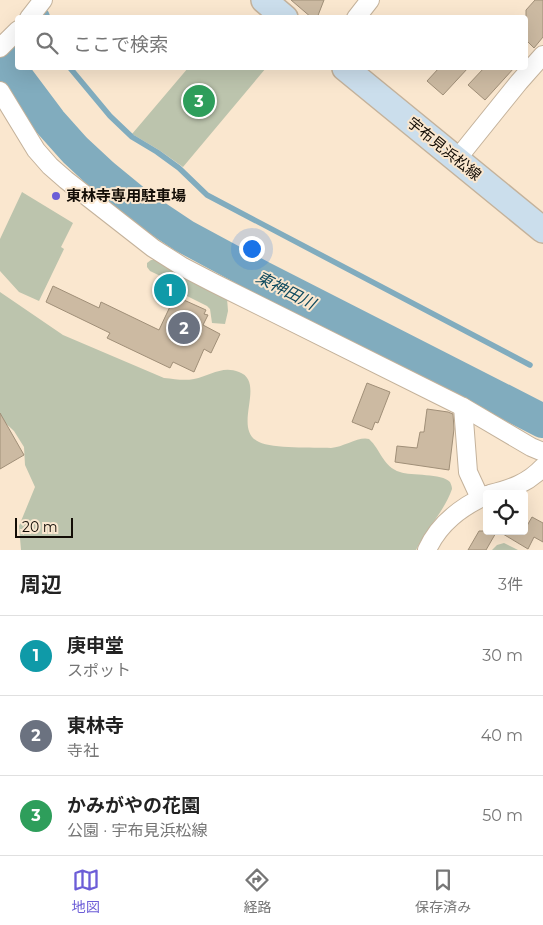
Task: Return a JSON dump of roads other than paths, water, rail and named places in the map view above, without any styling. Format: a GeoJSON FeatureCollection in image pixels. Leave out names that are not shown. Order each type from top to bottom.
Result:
{"type":"FeatureCollection","features":[{"type":"Feature","properties":{"kind":"main road"},"geometry":{"type":"LineString","coordinates":[[264,0],[282,15]]}},
{"type":"Feature","properties":{"kind":"main road","name":"宇布見浜松線"},"geometry":{"type":"LineString","coordinates":[[347,70],[543,230]]}},
{"type":"Feature","properties":{"kind":"street"},"geometry":{"type":"LineString","coordinates":[[31,15],[43,0]]}},
{"type":"Feature","properties":{"kind":"street"},"geometry":{"type":"LineString","coordinates":[[358,15],[370,0]]}},
{"type":"Feature","properties":{"kind":"street"},"geometry":{"type":"LineString","coordinates":[[0,48],[15,33]]}},
{"type":"Feature","properties":{"kind":"street"},"geometry":{"type":"LineString","coordinates":[[457,159],[543,55]]}},
{"type":"Feature","properties":{"kind":"street"},"geometry":{"type":"LineString","coordinates":[[0,91],[36,150],[50,166],[153,248],[214,283],[463,407],[531,447],[543,452]]}},
{"type":"Feature","properties":{"kind":"street"},"geometry":{"type":"LineString","coordinates":[[463,407],[468,472],[483,492]]}},
{"type":"Feature","properties":{"kind":"street"},"geometry":{"type":"LineString","coordinates":[[504,490],[522,484],[535,476],[543,467]]}},
{"type":"Feature","properties":{"kind":"street"},"geometry":{"type":"LineString","coordinates":[[427,550],[441,527],[455,513],[483,498]]}},
{"type":"Feature","properties":{"kind":"waterway","name":"東神田川"},"geometry":{"type":"LineString","coordinates":[[0,53],[50,122],[75,150],[142,208],[184,236],[264,279],[543,421]]}},
{"type":"Feature","properties":{"kind":"waterway"},"geometry":{"type":"LineString","coordinates":[[72,70],[110,116],[132,137],[179,168],[207,195],[530,365]]}},
{"type":"Feature","properties":{"kind":"place","name":"かみがやの花園"},"geometry":{"type":"Point","coordinates":[199,101]}},
{"type":"Feature","properties":{"kind":"place","name":"東林寺専用駐車場"},"geometry":{"type":"Point","coordinates":[56,196]}},
{"type":"Feature","properties":{"kind":"place","name":"庚申堂"},"geometry":{"type":"Point","coordinates":[170,290]}},
{"type":"Feature","properties":{"kind":"place","name":"東林寺"},"geometry":{"type":"Point","coordinates":[184,328]}}]}
